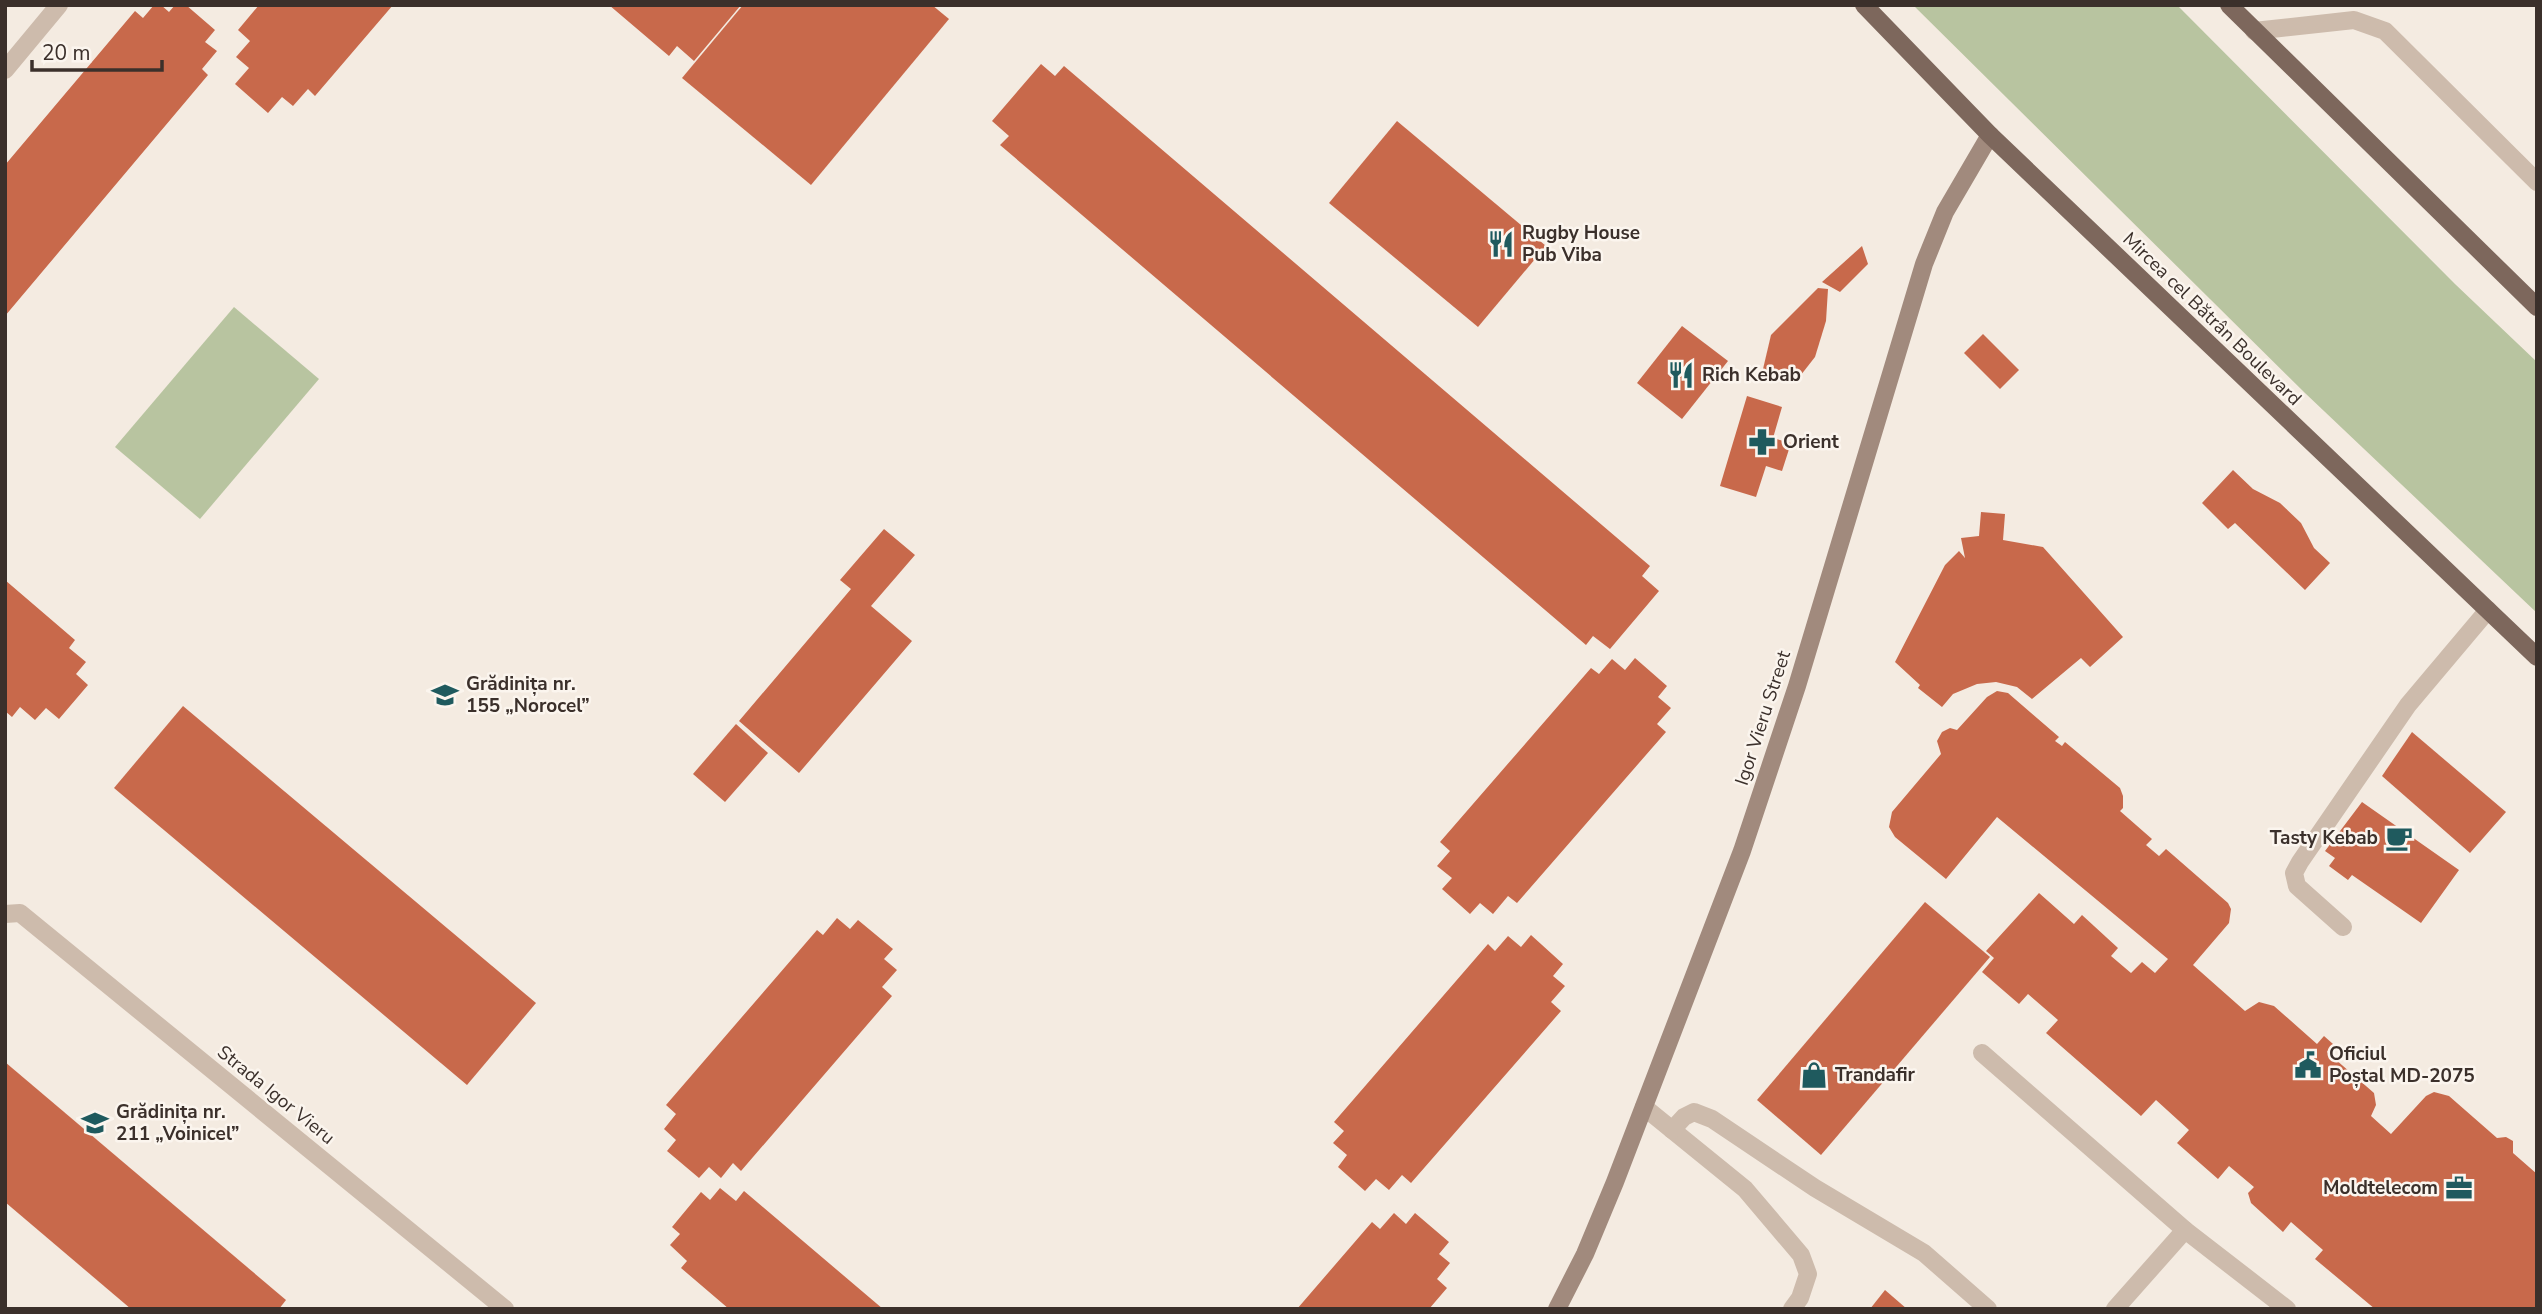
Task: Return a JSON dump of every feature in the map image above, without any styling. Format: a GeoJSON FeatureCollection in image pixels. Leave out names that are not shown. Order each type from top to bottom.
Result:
{"type":"FeatureCollection","features":[{"type":"Feature","properties":{"kind":"main road","name":"Mircea cel Bătrân Boulevard"},"geometry":{"type":"LineString","coordinates":[[1864,5],[1990,135],[2537,657]]}},
{"type":"Feature","properties":{"kind":"main road"},"geometry":{"type":"LineString","coordinates":[[2229,5],[2537,307]]}},
{"type":"Feature","properties":{"kind":"main road","name":"Igor Vieru Street"},"geometry":{"type":"LineString","coordinates":[[1557,1309],[1585,1254],[1746,839],[1797,686],[1924,264],[1945,212],[1990,135]]}},
{"type":"Feature","properties":{"kind":"lane"},"geometry":{"type":"LineString","coordinates":[[5,70],[59,5]]}},
{"type":"Feature","properties":{"kind":"lane"},"geometry":{"type":"LineString","coordinates":[[2254,31],[2354,20],[2385,31],[2537,182]]}},
{"type":"Feature","properties":{"kind":"lane"},"geometry":{"type":"LineString","coordinates":[[2343,926],[2297,886],[2294,873],[2408,705],[2487,610]]}},
{"type":"Feature","properties":{"kind":"lane","name":"Strada Igor Vieru"},"geometry":{"type":"LineString","coordinates":[[12,914],[505,1309]]}},
{"type":"Feature","properties":{"kind":"lane"},"geometry":{"type":"LineString","coordinates":[[1982,1053],[2185,1230],[2287,1309]]}},
{"type":"Feature","properties":{"kind":"lane"},"geometry":{"type":"LineString","coordinates":[[1644,1107],[1745,1189],[1801,1255],[1808,1274],[1800,1298],[1792,1309]]}},
{"type":"Feature","properties":{"kind":"lane"},"geometry":{"type":"LineString","coordinates":[[1672,1130],[1684,1117],[1694,1112],[1712,1119],[1815,1188],[1924,1253],[1988,1309]]}},
{"type":"Feature","properties":{"kind":"lane"},"geometry":{"type":"LineString","coordinates":[[2115,1309],[2185,1230]]}},
{"type":"Feature","properties":{"kind":"green space"},"geometry":{"type":"Polygon","coordinates":[[[1913,5],[2177,5],[2455,284],[2537,362],[2537,613],[2305,393],[1913,5]]]}},
{"type":"Feature","properties":{"kind":"green space"},"geometry":{"type":"Polygon","coordinates":[[[234,307],[319,379],[200,519],[115,447],[234,307]]]}},
{"type":"Feature","properties":{"kind":"building"},"geometry":{"type":"Polygon","coordinates":[[[154,5],[161,5],[169,12],[175,5],[186,5],[215,30],[205,42],[217,51],[202,69],[208,75],[5,316],[5,165],[135,11],[143,18],[154,5]]]}},
{"type":"Feature","properties":{"kind":"building"},"geometry":{"type":"Polygon","coordinates":[[[259,5],[393,5],[315,96],[308,89],[293,106],[282,97],[268,113],[235,84],[249,68],[236,57],[250,41],[238,30],[259,5]]]}},
{"type":"Feature","properties":{"kind":"building"},"geometry":{"type":"Polygon","coordinates":[[[609,5],[741,5],[694,61],[677,46],[669,56],[609,5]]]}},
{"type":"Feature","properties":{"kind":"building"},"geometry":{"type":"Polygon","coordinates":[[[743,5],[932,5],[949,19],[811,185],[682,78],[743,5]]]}},
{"type":"Feature","properties":{"kind":"building"},"geometry":{"type":"Polygon","coordinates":[[[1041,64],[1055,76],[1064,66],[1650,566],[1642,576],[1659,591],[1610,649],[1593,636],[1586,645],[1000,145],[1009,136],[992,121],[1041,64]]]}},
{"type":"Feature","properties":{"kind":"building"},"geometry":{"type":"Polygon","coordinates":[[[1397,121],[1546,246],[1478,327],[1329,203],[1397,121]]]}},
{"type":"Feature","properties":{"kind":"building"},"geometry":{"type":"Polygon","coordinates":[[[1862,246],[1868,264],[1840,292],[1822,282],[1862,246]]]}},
{"type":"Feature","properties":{"kind":"building"},"geometry":{"type":"Polygon","coordinates":[[[1818,288],[1828,289],[1826,321],[1815,357],[1797,380],[1763,369],[1771,335],[1818,288]]]}},
{"type":"Feature","properties":{"kind":"building"},"geometry":{"type":"Polygon","coordinates":[[[1682,326],[1728,361],[1682,419],[1637,383],[1682,326]]]}},
{"type":"Feature","properties":{"kind":"building"},"geometry":{"type":"Polygon","coordinates":[[[1983,334],[2019,370],[2000,389],[1964,353],[1983,334]]]}},
{"type":"Feature","properties":{"kind":"building"},"geometry":{"type":"Polygon","coordinates":[[[1747,396],[1782,407],[1773,438],[1791,443],[1782,471],[1766,466],[1756,497],[1720,486],[1747,396]]]}},
{"type":"Feature","properties":{"kind":"building"},"geometry":{"type":"Polygon","coordinates":[[[2233,470],[2253,489],[2280,503],[2301,523],[2314,548],[2330,563],[2305,590],[2235,523],[2228,529],[2202,503],[2233,470]]]}},
{"type":"Feature","properties":{"kind":"building"},"geometry":{"type":"Polygon","coordinates":[[[1981,512],[2005,514],[2003,540],[2043,547],[2123,637],[2090,667],[2081,658],[2032,699],[2017,687],[1996,682],[1977,684],[1953,694],[1942,707],[1918,688],[1920,685],[1895,662],[1945,565],[1959,551],[1965,558],[1961,538],[1979,536],[1981,512]]]}},
{"type":"Feature","properties":{"kind":"building"},"geometry":{"type":"Polygon","coordinates":[[[884,529],[915,555],[871,606],[912,641],[799,773],[739,721],[851,589],[840,580],[884,529]]]}},
{"type":"Feature","properties":{"kind":"building"},"geometry":{"type":"Polygon","coordinates":[[[5,580],[75,640],[69,648],[86,662],[76,674],[88,685],[59,719],[46,708],[35,720],[20,707],[12,717],[5,711],[5,580]]]}},
{"type":"Feature","properties":{"kind":"building"},"geometry":{"type":"Polygon","coordinates":[[[1635,658],[1667,686],[1658,697],[1671,708],[1657,724],[1666,732],[1517,903],[1508,896],[1493,914],[1480,903],[1470,914],[1442,889],[1452,878],[1437,866],[1450,851],[1440,842],[1591,668],[1599,674],[1612,659],[1625,670],[1635,658]]]}},
{"type":"Feature","properties":{"kind":"building"},"geometry":{"type":"Polygon","coordinates":[[[1997,691],[2008,693],[2059,737],[2055,741],[2062,746],[2065,742],[2120,788],[2123,808],[2120,811],[2152,839],[2146,845],[2159,856],[2166,849],[2228,903],[2231,909],[2229,923],[2193,965],[2245,1011],[2259,1002],[2274,1006],[2317,1044],[2324,1036],[2333,1044],[2327,1052],[2374,1093],[2376,1105],[2371,1116],[2391,1134],[2426,1096],[2434,1092],[2449,1096],[2497,1138],[2506,1137],[2513,1141],[2513,1153],[2537,1174],[2537,1309],[2375,1309],[2315,1259],[2323,1250],[2291,1222],[2283,1232],[2251,1203],[2248,1193],[2254,1187],[2229,1166],[2218,1179],[2177,1143],[2189,1130],[2156,1100],[2141,1116],[2046,1033],[2058,1020],[2028,994],[2019,1004],[1982,972],[1994,958],[1986,951],[2039,893],[2074,924],[2082,915],[2118,948],[2111,956],[2131,973],[2142,962],[2155,973],[2168,959],[1997,817],[1946,879],[1895,837],[1889,827],[1892,812],[1941,754],[1937,741],[1942,732],[1950,728],[1957,730],[1987,697],[1997,691]]]}},
{"type":"Feature","properties":{"kind":"building"},"geometry":{"type":"Polygon","coordinates":[[[183,706],[536,1003],[467,1085],[114,788],[183,706]]]}},
{"type":"Feature","properties":{"kind":"building"},"geometry":{"type":"Polygon","coordinates":[[[736,724],[768,753],[725,802],[693,774],[736,724]]]}},
{"type":"Feature","properties":{"kind":"building"},"geometry":{"type":"Polygon","coordinates":[[[2412,732],[2506,812],[2470,853],[2382,776],[2412,732]]]}},
{"type":"Feature","properties":{"kind":"building"},"geometry":{"type":"Polygon","coordinates":[[[2362,802],[2459,870],[2421,923],[2352,875],[2348,880],[2329,866],[2335,858],[2325,851],[2362,802]]]}},
{"type":"Feature","properties":{"kind":"building"},"geometry":{"type":"Polygon","coordinates":[[[1925,902],[1990,957],[1821,1155],[1757,1100],[1925,902]]]}},
{"type":"Feature","properties":{"kind":"building"},"geometry":{"type":"Polygon","coordinates":[[[837,918],[850,929],[858,920],[893,949],[884,959],[897,970],[882,987],[892,996],[741,1171],[733,1163],[721,1178],[709,1167],[699,1178],[667,1151],[676,1140],[664,1129],[676,1114],[666,1105],[817,930],[823,935],[837,918]]]}},
{"type":"Feature","properties":{"kind":"building"},"geometry":{"type":"Polygon","coordinates":[[[1531,935],[1563,964],[1553,976],[1565,986],[1551,1002],[1561,1011],[1411,1183],[1402,1175],[1389,1190],[1376,1179],[1365,1191],[1338,1167],[1347,1155],[1333,1143],[1344,1131],[1334,1122],[1488,944],[1495,951],[1508,936],[1521,947],[1531,935]]]}},
{"type":"Feature","properties":{"kind":"building"},"geometry":{"type":"Polygon","coordinates":[[[5,1062],[286,1300],[279,1309],[131,1309],[5,1202],[5,1062]]]}},
{"type":"Feature","properties":{"kind":"building"},"geometry":{"type":"Polygon","coordinates":[[[720,1188],[736,1201],[744,1191],[883,1309],[729,1309],[681,1268],[687,1261],[670,1245],[680,1234],[672,1227],[701,1192],[710,1200],[720,1188]]]}},
{"type":"Feature","properties":{"kind":"building"},"geometry":{"type":"Polygon","coordinates":[[[1394,1213],[1406,1224],[1415,1213],[1449,1242],[1439,1254],[1450,1263],[1437,1279],[1447,1288],[1429,1309],[1297,1309],[1372,1222],[1380,1229],[1394,1213]]]}},
{"type":"Feature","properties":{"kind":"building"},"geometry":{"type":"Polygon","coordinates":[[[1885,1290],[1907,1309],[1870,1309],[1885,1290]]]}},
{"type":"Feature","properties":{"kind":"place","name":"Rugby House Pub Viba"},"geometry":{"type":"Point","coordinates":[1501,244]}},
{"type":"Feature","properties":{"kind":"place","name":"Rich Kebab"},"geometry":{"type":"Point","coordinates":[1681,375]}},
{"type":"Feature","properties":{"kind":"place","name":"Orient"},"geometry":{"type":"Point","coordinates":[1762,442]}},
{"type":"Feature","properties":{"kind":"place","name":"Grădinița nr. 155 „Norocel”"},"geometry":{"type":"Point","coordinates":[445,695]}},
{"type":"Feature","properties":{"kind":"place","name":"Tasty Kebab"},"geometry":{"type":"Point","coordinates":[2399,838]}},
{"type":"Feature","properties":{"kind":"place","name":"Oficiul Poștal MD-2075"},"geometry":{"type":"Point","coordinates":[2308,1065]}},
{"type":"Feature","properties":{"kind":"place","name":"Trandafir"},"geometry":{"type":"Point","coordinates":[1814,1075]}},
{"type":"Feature","properties":{"kind":"place","name":"Grădinița nr. 211 „Voinicel”"},"geometry":{"type":"Point","coordinates":[95,1123]}},
{"type":"Feature","properties":{"kind":"place","name":"Moldtelecom"},"geometry":{"type":"Point","coordinates":[2459,1188]}}]}
